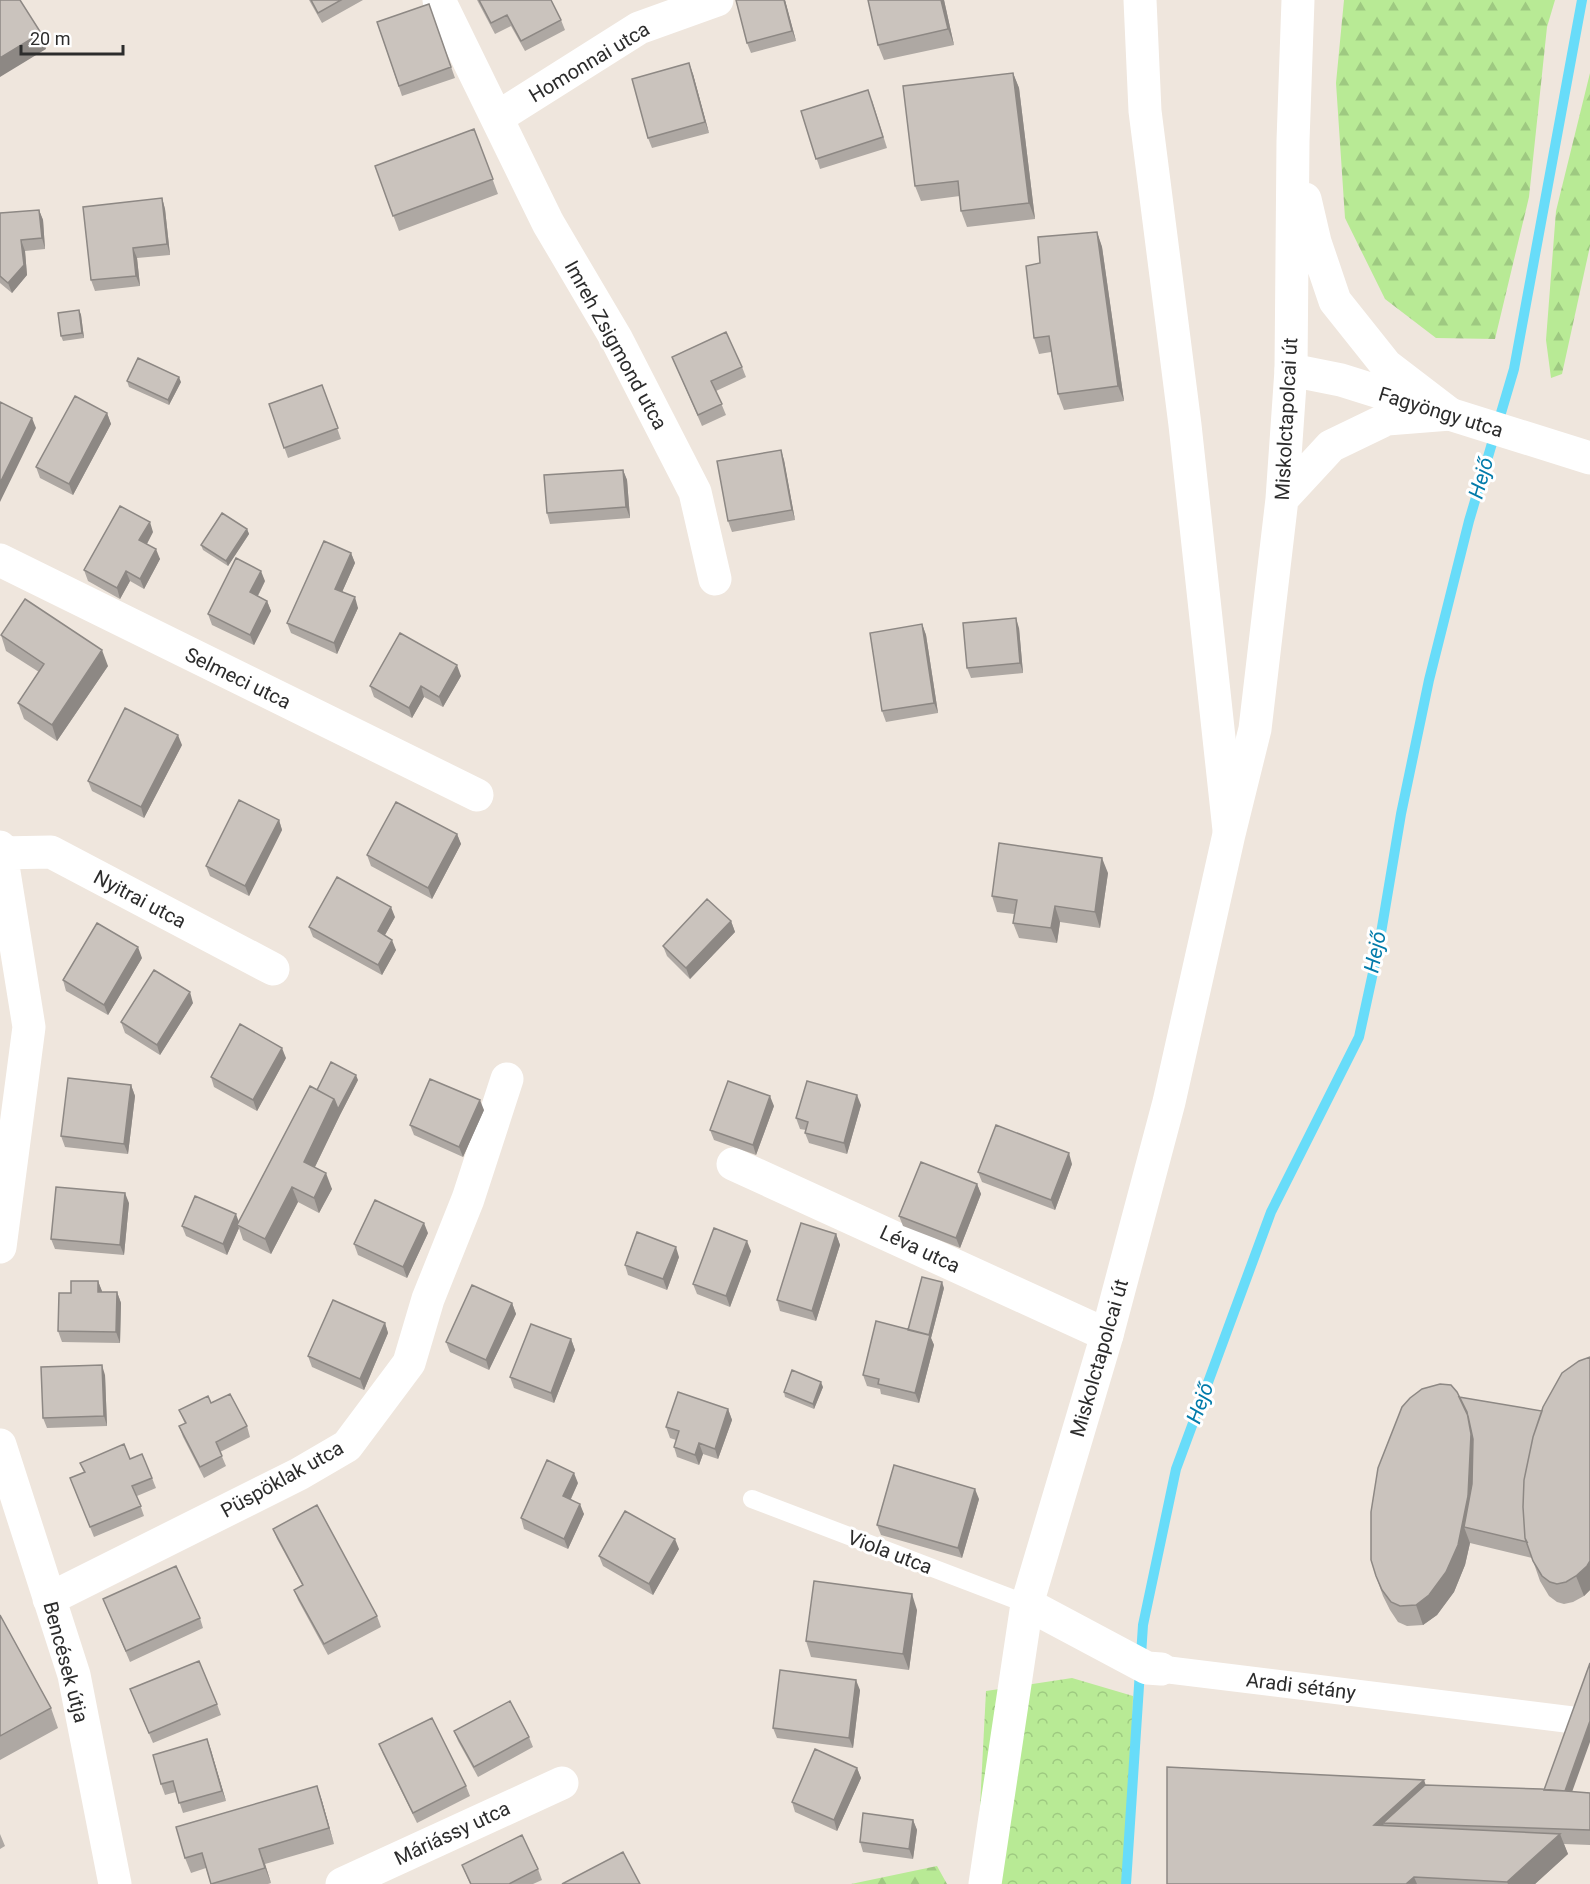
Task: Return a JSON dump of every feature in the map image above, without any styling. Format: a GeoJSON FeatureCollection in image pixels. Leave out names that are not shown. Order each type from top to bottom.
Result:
{"type":"FeatureCollection","features":[{"type":"Feature","properties":{"kind":"street","name":"Imreh Zsigmond utca"},"geometry":{"type":"LineString","coordinates":[[440,0],[548,223],[617,340],[695,492],[715,579]]}},
{"type":"Feature","properties":{"kind":"street","name":"Homonnai utca"},"geometry":{"type":"LineString","coordinates":[[498,117],[639,28],[717,0]]}},
{"type":"Feature","properties":{"kind":"street","name":"Miskolctapolcai út"},"geometry":{"type":"LineString","coordinates":[[1140,0],[1145,111],[1185,425],[1229,834]]}},
{"type":"Feature","properties":{"kind":"street","name":"Miskolctapolcai út"},"geometry":{"type":"LineString","coordinates":[[985,1884],[1027,1604],[1107,1335],[1169,1102],[1255,729],[1282,499],[1291,370],[1293,141],[1298,0]]}},
{"type":"Feature","properties":{"kind":"street"},"geometry":{"type":"LineString","coordinates":[[1293,141],[1315,242],[1335,301],[1386,365],[1450,414]]}},
{"type":"Feature","properties":{"kind":"street","name":"Fagyöngy utca"},"geometry":{"type":"LineString","coordinates":[[1291,370],[1341,380],[1590,458]]}},
{"type":"Feature","properties":{"kind":"street"},"geometry":{"type":"LineString","coordinates":[[1282,499],[1331,446],[1387,419],[1450,414]]}},
{"type":"Feature","properties":{"kind":"street","name":"Selmeci utca"},"geometry":{"type":"LineString","coordinates":[[0,560],[477,795]]}},
{"type":"Feature","properties":{"kind":"street"},"geometry":{"type":"LineString","coordinates":[[0,847],[29,1027],[0,1247]]}},
{"type":"Feature","properties":{"kind":"street","name":"Nyitrai utca"},"geometry":{"type":"LineString","coordinates":[[0,853],[51,852],[273,969]]}},
{"type":"Feature","properties":{"kind":"street","name":"Püspöklak utca"},"geometry":{"type":"LineString","coordinates":[[50,1599],[299,1474],[346,1446],[409,1364],[428,1299],[468,1199],[507,1079]]}},
{"type":"Feature","properties":{"kind":"street","name":"Léva utca"},"geometry":{"type":"LineString","coordinates":[[733,1164],[1107,1335]]}},
{"type":"Feature","properties":{"kind":"street","name":"Bencések útja"},"geometry":{"type":"LineString","coordinates":[[0,1445],[74,1675],[115,1884]]}},
{"type":"Feature","properties":{"kind":"street","name":"Aradi sétány"},"geometry":{"type":"LineString","coordinates":[[1027,1604],[1147,1668],[1590,1722]]}},
{"type":"Feature","properties":{"kind":"street","name":"Máriássy utca"},"geometry":{"type":"LineString","coordinates":[[342,1884],[562,1783]]}},
{"type":"Feature","properties":{"kind":"lane","name":"Viola utca"},"geometry":{"type":"LineString","coordinates":[[752,1499],[1027,1604]]}},
{"type":"Feature","properties":{"kind":"green space"},"geometry":{"type":"Polygon","coordinates":[[[1344,0],[1555,0],[1547,27],[1529,197],[1495,339],[1436,338],[1385,299],[1345,218],[1336,83],[1344,0]]]}},
{"type":"Feature","properties":{"kind":"green space"},"geometry":{"type":"Polygon","coordinates":[[[1590,73],[1590,246],[1562,374],[1551,378],[1546,340],[1556,211],[1590,73]]]}},
{"type":"Feature","properties":{"kind":"green space"},"geometry":{"type":"Polygon","coordinates":[[[1072,1678],[1133,1696],[1128,1884],[976,1884],[986,1691],[1072,1678]]]}},
{"type":"Feature","properties":{"kind":"green space"},"geometry":{"type":"Polygon","coordinates":[[[937,1866],[947,1884],[851,1884],[937,1866]]]}},
{"type":"Feature","properties":{"kind":"building"},"geometry":{"type":"Polygon","coordinates":[[[0,0],[20,0],[41,33],[0,58],[0,0]]]}},
{"type":"Feature","properties":{"kind":"building"},"geometry":{"type":"Polygon","coordinates":[[[311,0],[341,0],[318,13],[311,0]]]}},
{"type":"Feature","properties":{"kind":"building"},"geometry":{"type":"Polygon","coordinates":[[[479,0],[551,0],[561,20],[521,41],[507,15],[491,23],[479,0]]]}},
{"type":"Feature","properties":{"kind":"building"},"geometry":{"type":"Polygon","coordinates":[[[736,0],[784,0],[792,31],[747,43],[736,0]]]}},
{"type":"Feature","properties":{"kind":"building"},"geometry":{"type":"Polygon","coordinates":[[[868,0],[941,0],[948,29],[878,45],[868,0]]]}},
{"type":"Feature","properties":{"kind":"building"},"geometry":{"type":"Polygon","coordinates":[[[429,4],[451,67],[399,86],[377,22],[429,4]]]}},
{"type":"Feature","properties":{"kind":"building"},"geometry":{"type":"Polygon","coordinates":[[[689,63],[705,122],[648,138],[632,79],[689,63]]]}},
{"type":"Feature","properties":{"kind":"building"},"geometry":{"type":"Polygon","coordinates":[[[1013,73],[1029,203],[961,211],[958,181],[915,186],[903,86],[1013,73]]]}},
{"type":"Feature","properties":{"kind":"building"},"geometry":{"type":"Polygon","coordinates":[[[868,90],[883,137],[816,159],[801,111],[868,90]]]}},
{"type":"Feature","properties":{"kind":"building"},"geometry":{"type":"Polygon","coordinates":[[[474,129],[493,179],[393,216],[375,166],[474,129]]]}},
{"type":"Feature","properties":{"kind":"building"},"geometry":{"type":"Polygon","coordinates":[[[162,198],[167,244],[133,248],[136,276],[91,280],[83,207],[162,198]]]}},
{"type":"Feature","properties":{"kind":"building"},"geometry":{"type":"Polygon","coordinates":[[[39,210],[42,238],[21,240],[24,265],[8,283],[0,276],[0,213],[39,210]]]}},
{"type":"Feature","properties":{"kind":"building"},"geometry":{"type":"Polygon","coordinates":[[[1097,232],[1118,386],[1058,394],[1049,336],[1034,338],[1026,266],[1040,263],[1038,237],[1097,232]]]}},
{"type":"Feature","properties":{"kind":"building"},"geometry":{"type":"Polygon","coordinates":[[[79,310],[82,333],[61,336],[58,313],[79,310]]]}},
{"type":"Feature","properties":{"kind":"building"},"geometry":{"type":"Polygon","coordinates":[[[726,332],[742,367],[711,381],[722,404],[698,415],[672,357],[726,332]]]}},
{"type":"Feature","properties":{"kind":"building"},"geometry":{"type":"Polygon","coordinates":[[[138,358],[179,377],[168,400],[127,381],[138,358]]]}},
{"type":"Feature","properties":{"kind":"building"},"geometry":{"type":"Polygon","coordinates":[[[322,385],[338,428],[284,448],[269,404],[322,385]]]}},
{"type":"Feature","properties":{"kind":"building"},"geometry":{"type":"Polygon","coordinates":[[[75,396],[107,413],[69,484],[36,467],[75,396]]]}},
{"type":"Feature","properties":{"kind":"building"},"geometry":{"type":"Polygon","coordinates":[[[0,402],[32,418],[0,483],[0,402]]]}},
{"type":"Feature","properties":{"kind":"building"},"geometry":{"type":"Polygon","coordinates":[[[781,450],[792,510],[728,521],[717,461],[781,450]]]}},
{"type":"Feature","properties":{"kind":"building"},"geometry":{"type":"Polygon","coordinates":[[[623,470],[626,507],[547,513],[544,475],[623,470]]]}},
{"type":"Feature","properties":{"kind":"building"},"geometry":{"type":"Polygon","coordinates":[[[120,506],[150,522],[139,540],[156,549],[140,579],[126,571],[117,588],[84,570],[120,506]]]}},
{"type":"Feature","properties":{"kind":"building"},"geometry":{"type":"Polygon","coordinates":[[[222,513],[247,529],[226,561],[201,545],[222,513]]]}},
{"type":"Feature","properties":{"kind":"building"},"geometry":{"type":"Polygon","coordinates":[[[324,541],[351,553],[335,589],[355,597],[334,643],[287,623],[324,541]]]}},
{"type":"Feature","properties":{"kind":"building"},"geometry":{"type":"Polygon","coordinates":[[[236,558],[261,571],[250,592],[267,601],[250,635],[208,614],[236,558]]]}},
{"type":"Feature","properties":{"kind":"building"},"geometry":{"type":"Polygon","coordinates":[[[25,599],[102,650],[52,725],[18,703],[44,664],[1,635],[25,599]]]}},
{"type":"Feature","properties":{"kind":"building"},"geometry":{"type":"Polygon","coordinates":[[[1016,618],[1020,663],[967,668],[963,623],[1016,618]]]}},
{"type":"Feature","properties":{"kind":"building"},"geometry":{"type":"Polygon","coordinates":[[[922,624],[934,703],[882,711],[870,633],[922,624]]]}},
{"type":"Feature","properties":{"kind":"building"},"geometry":{"type":"Polygon","coordinates":[[[400,633],[457,665],[439,697],[421,686],[409,708],[370,686],[400,633]]]}},
{"type":"Feature","properties":{"kind":"building"},"geometry":{"type":"Polygon","coordinates":[[[125,708],[178,735],[141,807],[88,781],[125,708]]]}},
{"type":"Feature","properties":{"kind":"building"},"geometry":{"type":"Polygon","coordinates":[[[239,800],[279,820],[245,886],[206,866],[239,800]]]}},
{"type":"Feature","properties":{"kind":"building"},"geometry":{"type":"Polygon","coordinates":[[[396,802],[457,834],[428,888],[367,855],[396,802]]]}},
{"type":"Feature","properties":{"kind":"building"},"geometry":{"type":"Polygon","coordinates":[[[999,843],[1102,858],[1095,912],[1055,906],[1051,928],[1013,923],[1017,900],[992,896],[999,843]]]}},
{"type":"Feature","properties":{"kind":"building"},"geometry":{"type":"Polygon","coordinates":[[[337,877],[391,907],[378,931],[392,940],[378,965],[309,927],[337,877]]]}},
{"type":"Feature","properties":{"kind":"building"},"geometry":{"type":"Polygon","coordinates":[[[707,899],[731,921],[686,968],[663,946],[707,899]]]}},
{"type":"Feature","properties":{"kind":"building"},"geometry":{"type":"Polygon","coordinates":[[[97,923],[138,947],[104,1005],[63,980],[97,923]]]}},
{"type":"Feature","properties":{"kind":"building"},"geometry":{"type":"Polygon","coordinates":[[[154,970],[190,992],[157,1045],[121,1022],[154,970]]]}},
{"type":"Feature","properties":{"kind":"building"},"geometry":{"type":"Polygon","coordinates":[[[240,1024],[282,1048],[253,1100],[211,1077],[240,1024]]]}},
{"type":"Feature","properties":{"kind":"building"},"geometry":{"type":"Polygon","coordinates":[[[331,1062],[356,1075],[338,1109],[334,1099],[317,1090],[331,1062]]]}},
{"type":"Feature","properties":{"kind":"building"},"geometry":{"type":"Polygon","coordinates":[[[68,1078],[131,1085],[124,1144],[61,1136],[68,1078]]]}},
{"type":"Feature","properties":{"kind":"building"},"geometry":{"type":"Polygon","coordinates":[[[430,1079],[480,1100],[459,1147],[410,1125],[430,1079]]]}},
{"type":"Feature","properties":{"kind":"building"},"geometry":{"type":"Polygon","coordinates":[[[728,1081],[770,1096],[753,1145],[710,1130],[728,1081]]]}},
{"type":"Feature","properties":{"kind":"building"},"geometry":{"type":"Polygon","coordinates":[[[807,1081],[857,1095],[844,1143],[805,1133],[808,1122],[796,1118],[807,1081]]]}},
{"type":"Feature","properties":{"kind":"building"},"geometry":{"type":"Polygon","coordinates":[[[310,1086],[334,1099],[304,1162],[326,1173],[314,1198],[292,1187],[265,1239],[237,1225],[310,1086]]]}},
{"type":"Feature","properties":{"kind":"building"},"geometry":{"type":"Polygon","coordinates":[[[996,1125],[1069,1153],[1051,1200],[978,1172],[996,1125]]]}},
{"type":"Feature","properties":{"kind":"building"},"geometry":{"type":"Polygon","coordinates":[[[921,1162],[977,1184],[956,1238],[899,1216],[921,1162]]]}},
{"type":"Feature","properties":{"kind":"building"},"geometry":{"type":"Polygon","coordinates":[[[56,1187],[125,1193],[120,1245],[51,1239],[56,1187]]]}},
{"type":"Feature","properties":{"kind":"building"},"geometry":{"type":"Polygon","coordinates":[[[195,1196],[236,1214],[223,1244],[182,1226],[195,1196]]]}},
{"type":"Feature","properties":{"kind":"building"},"geometry":{"type":"Polygon","coordinates":[[[375,1200],[424,1223],[403,1267],[354,1244],[375,1200]]]}},
{"type":"Feature","properties":{"kind":"building"},"geometry":{"type":"Polygon","coordinates":[[[801,1223],[836,1234],[812,1311],[777,1300],[801,1223]]]}},
{"type":"Feature","properties":{"kind":"building"},"geometry":{"type":"Polygon","coordinates":[[[714,1228],[747,1241],[726,1296],[693,1284],[714,1228]]]}},
{"type":"Feature","properties":{"kind":"building"},"geometry":{"type":"Polygon","coordinates":[[[637,1232],[676,1247],[663,1279],[625,1265],[637,1232]]]}},
{"type":"Feature","properties":{"kind":"building"},"geometry":{"type":"Polygon","coordinates":[[[922,1277],[942,1282],[929,1335],[908,1330],[922,1277]]]}},
{"type":"Feature","properties":{"kind":"building"},"geometry":{"type":"Polygon","coordinates":[[[71,1281],[98,1281],[98,1292],[117,1292],[116,1332],[58,1331],[59,1293],[71,1293],[71,1281]]]}},
{"type":"Feature","properties":{"kind":"building"},"geometry":{"type":"Polygon","coordinates":[[[472,1285],[512,1303],[486,1360],[446,1342],[472,1285]]]}},
{"type":"Feature","properties":{"kind":"building"},"geometry":{"type":"Polygon","coordinates":[[[333,1300],[385,1323],[360,1379],[308,1356],[333,1300]]]}},
{"type":"Feature","properties":{"kind":"building"},"geometry":{"type":"Polygon","coordinates":[[[876,1321],[930,1335],[915,1393],[878,1384],[879,1379],[863,1375],[876,1321]]]}},
{"type":"Feature","properties":{"kind":"building"},"geometry":{"type":"Polygon","coordinates":[[[531,1324],[571,1339],[551,1393],[510,1377],[531,1324]]]}},
{"type":"Feature","properties":{"kind":"building"},"geometry":{"type":"Polygon","coordinates":[[[1590,1357],[1590,1561],[1576,1576],[1557,1584],[1542,1576],[1533,1561],[1525,1538],[1524,1480],[1533,1437],[1543,1407],[1562,1373],[1579,1361],[1590,1357]]]}},
{"type":"Feature","properties":{"kind":"building"},"geometry":{"type":"Polygon","coordinates":[[[102,1365],[104,1416],[43,1418],[41,1367],[102,1365]]]}},
{"type":"Feature","properties":{"kind":"building"},"geometry":{"type":"Polygon","coordinates":[[[792,1370],[821,1382],[813,1404],[784,1392],[792,1370]]]}},
{"type":"Feature","properties":{"kind":"building"},"geometry":{"type":"Polygon","coordinates":[[[1440,1384],[1451,1385],[1467,1412],[1471,1434],[1468,1496],[1458,1545],[1446,1572],[1429,1595],[1416,1605],[1400,1606],[1391,1602],[1382,1590],[1371,1560],[1371,1512],[1378,1468],[1402,1407],[1422,1389],[1440,1384]]]}},
{"type":"Feature","properties":{"kind":"building"},"geometry":{"type":"Polygon","coordinates":[[[678,1392],[728,1409],[715,1449],[699,1443],[695,1455],[674,1447],[679,1431],[666,1427],[678,1392]]]}},
{"type":"Feature","properties":{"kind":"building"},"geometry":{"type":"Polygon","coordinates":[[[230,1394],[247,1426],[216,1442],[222,1456],[200,1467],[179,1426],[186,1423],[179,1410],[208,1396],[211,1403],[230,1394]]]}},
{"type":"Feature","properties":{"kind":"building"},"geometry":{"type":"Polygon","coordinates":[[[1459,1397],[1542,1411],[1533,1437],[1524,1480],[1523,1507],[1527,1542],[1464,1527],[1472,1484],[1473,1439],[1468,1416],[1459,1397]]]}},
{"type":"Feature","properties":{"kind":"building"},"geometry":{"type":"Polygon","coordinates":[[[124,1444],[130,1459],[142,1454],[152,1478],[132,1486],[141,1506],[90,1527],[70,1478],[85,1472],[80,1463],[124,1444]]]}},
{"type":"Feature","properties":{"kind":"building"},"geometry":{"type":"Polygon","coordinates":[[[547,1460],[574,1473],[563,1496],[580,1504],[564,1539],[521,1518],[547,1460]]]}},
{"type":"Feature","properties":{"kind":"building"},"geometry":{"type":"Polygon","coordinates":[[[894,1465],[975,1489],[958,1548],[877,1525],[894,1465]]]}},
{"type":"Feature","properties":{"kind":"building"},"geometry":{"type":"Polygon","coordinates":[[[317,1505],[377,1616],[324,1644],[294,1590],[303,1585],[273,1529],[317,1505]]]}},
{"type":"Feature","properties":{"kind":"building"},"geometry":{"type":"Polygon","coordinates":[[[625,1511],[675,1539],[649,1584],[599,1556],[625,1511]]]}},
{"type":"Feature","properties":{"kind":"building"},"geometry":{"type":"Polygon","coordinates":[[[176,1566],[200,1618],[126,1651],[103,1599],[176,1566]]]}},
{"type":"Feature","properties":{"kind":"building"},"geometry":{"type":"Polygon","coordinates":[[[814,1581],[912,1594],[903,1654],[806,1641],[814,1581]]]}},
{"type":"Feature","properties":{"kind":"building"},"geometry":{"type":"Polygon","coordinates":[[[0,1615],[51,1708],[0,1736],[0,1615]]]}},
{"type":"Feature","properties":{"kind":"building"},"geometry":{"type":"Polygon","coordinates":[[[199,1661],[217,1704],[149,1733],[130,1689],[199,1661]]]}},
{"type":"Feature","properties":{"kind":"building"},"geometry":{"type":"Polygon","coordinates":[[[1590,1663],[1590,1721],[1565,1791],[1544,1790],[1590,1663]]]}},
{"type":"Feature","properties":{"kind":"building"},"geometry":{"type":"Polygon","coordinates":[[[780,1670],[856,1680],[849,1738],[773,1728],[780,1670]]]}},
{"type":"Feature","properties":{"kind":"building"},"geometry":{"type":"Polygon","coordinates":[[[510,1701],[529,1737],[474,1767],[454,1731],[510,1701]]]}},
{"type":"Feature","properties":{"kind":"building"},"geometry":{"type":"Polygon","coordinates":[[[432,1718],[466,1786],[413,1813],[379,1744],[432,1718]]]}},
{"type":"Feature","properties":{"kind":"building"},"geometry":{"type":"Polygon","coordinates":[[[207,1739],[222,1791],[179,1803],[173,1781],[161,1784],[153,1755],[207,1739]]]}},
{"type":"Feature","properties":{"kind":"building"},"geometry":{"type":"Polygon","coordinates":[[[815,1749],[857,1768],[834,1820],[792,1802],[815,1749]]]}},
{"type":"Feature","properties":{"kind":"building"},"geometry":{"type":"Polygon","coordinates":[[[1167,1767],[1424,1780],[1374,1825],[1560,1834],[1507,1882],[1414,1877],[1406,1884],[1167,1884],[1167,1767]]]}},
{"type":"Feature","properties":{"kind":"building"},"geometry":{"type":"Polygon","coordinates":[[[1425,1785],[1590,1793],[1590,1830],[1383,1823],[1425,1785]]]}},
{"type":"Feature","properties":{"kind":"building"},"geometry":{"type":"Polygon","coordinates":[[[317,1786],[329,1828],[259,1849],[265,1868],[211,1884],[202,1853],[185,1858],[176,1827],[317,1786]]]}},
{"type":"Feature","properties":{"kind":"building"},"geometry":{"type":"Polygon","coordinates":[[[863,1813],[913,1820],[909,1849],[860,1842],[863,1813]]]}},
{"type":"Feature","properties":{"kind":"building"},"geometry":{"type":"Polygon","coordinates":[[[522,1835],[538,1869],[509,1884],[471,1884],[462,1865],[522,1835]]]}},
{"type":"Feature","properties":{"kind":"building"},"geometry":{"type":"Polygon","coordinates":[[[623,1852],[640,1884],[562,1884],[623,1852]]]}},
{"type":"Feature","properties":{"kind":"waterway","name":"Hejő"},"geometry":{"type":"LineString","coordinates":[[1126,1884],[1143,1625],[1176,1469],[1271,1212],[1359,1037],[1379,945],[1401,814],[1429,680],[1469,521],[1514,369],[1582,0]]}}]}
